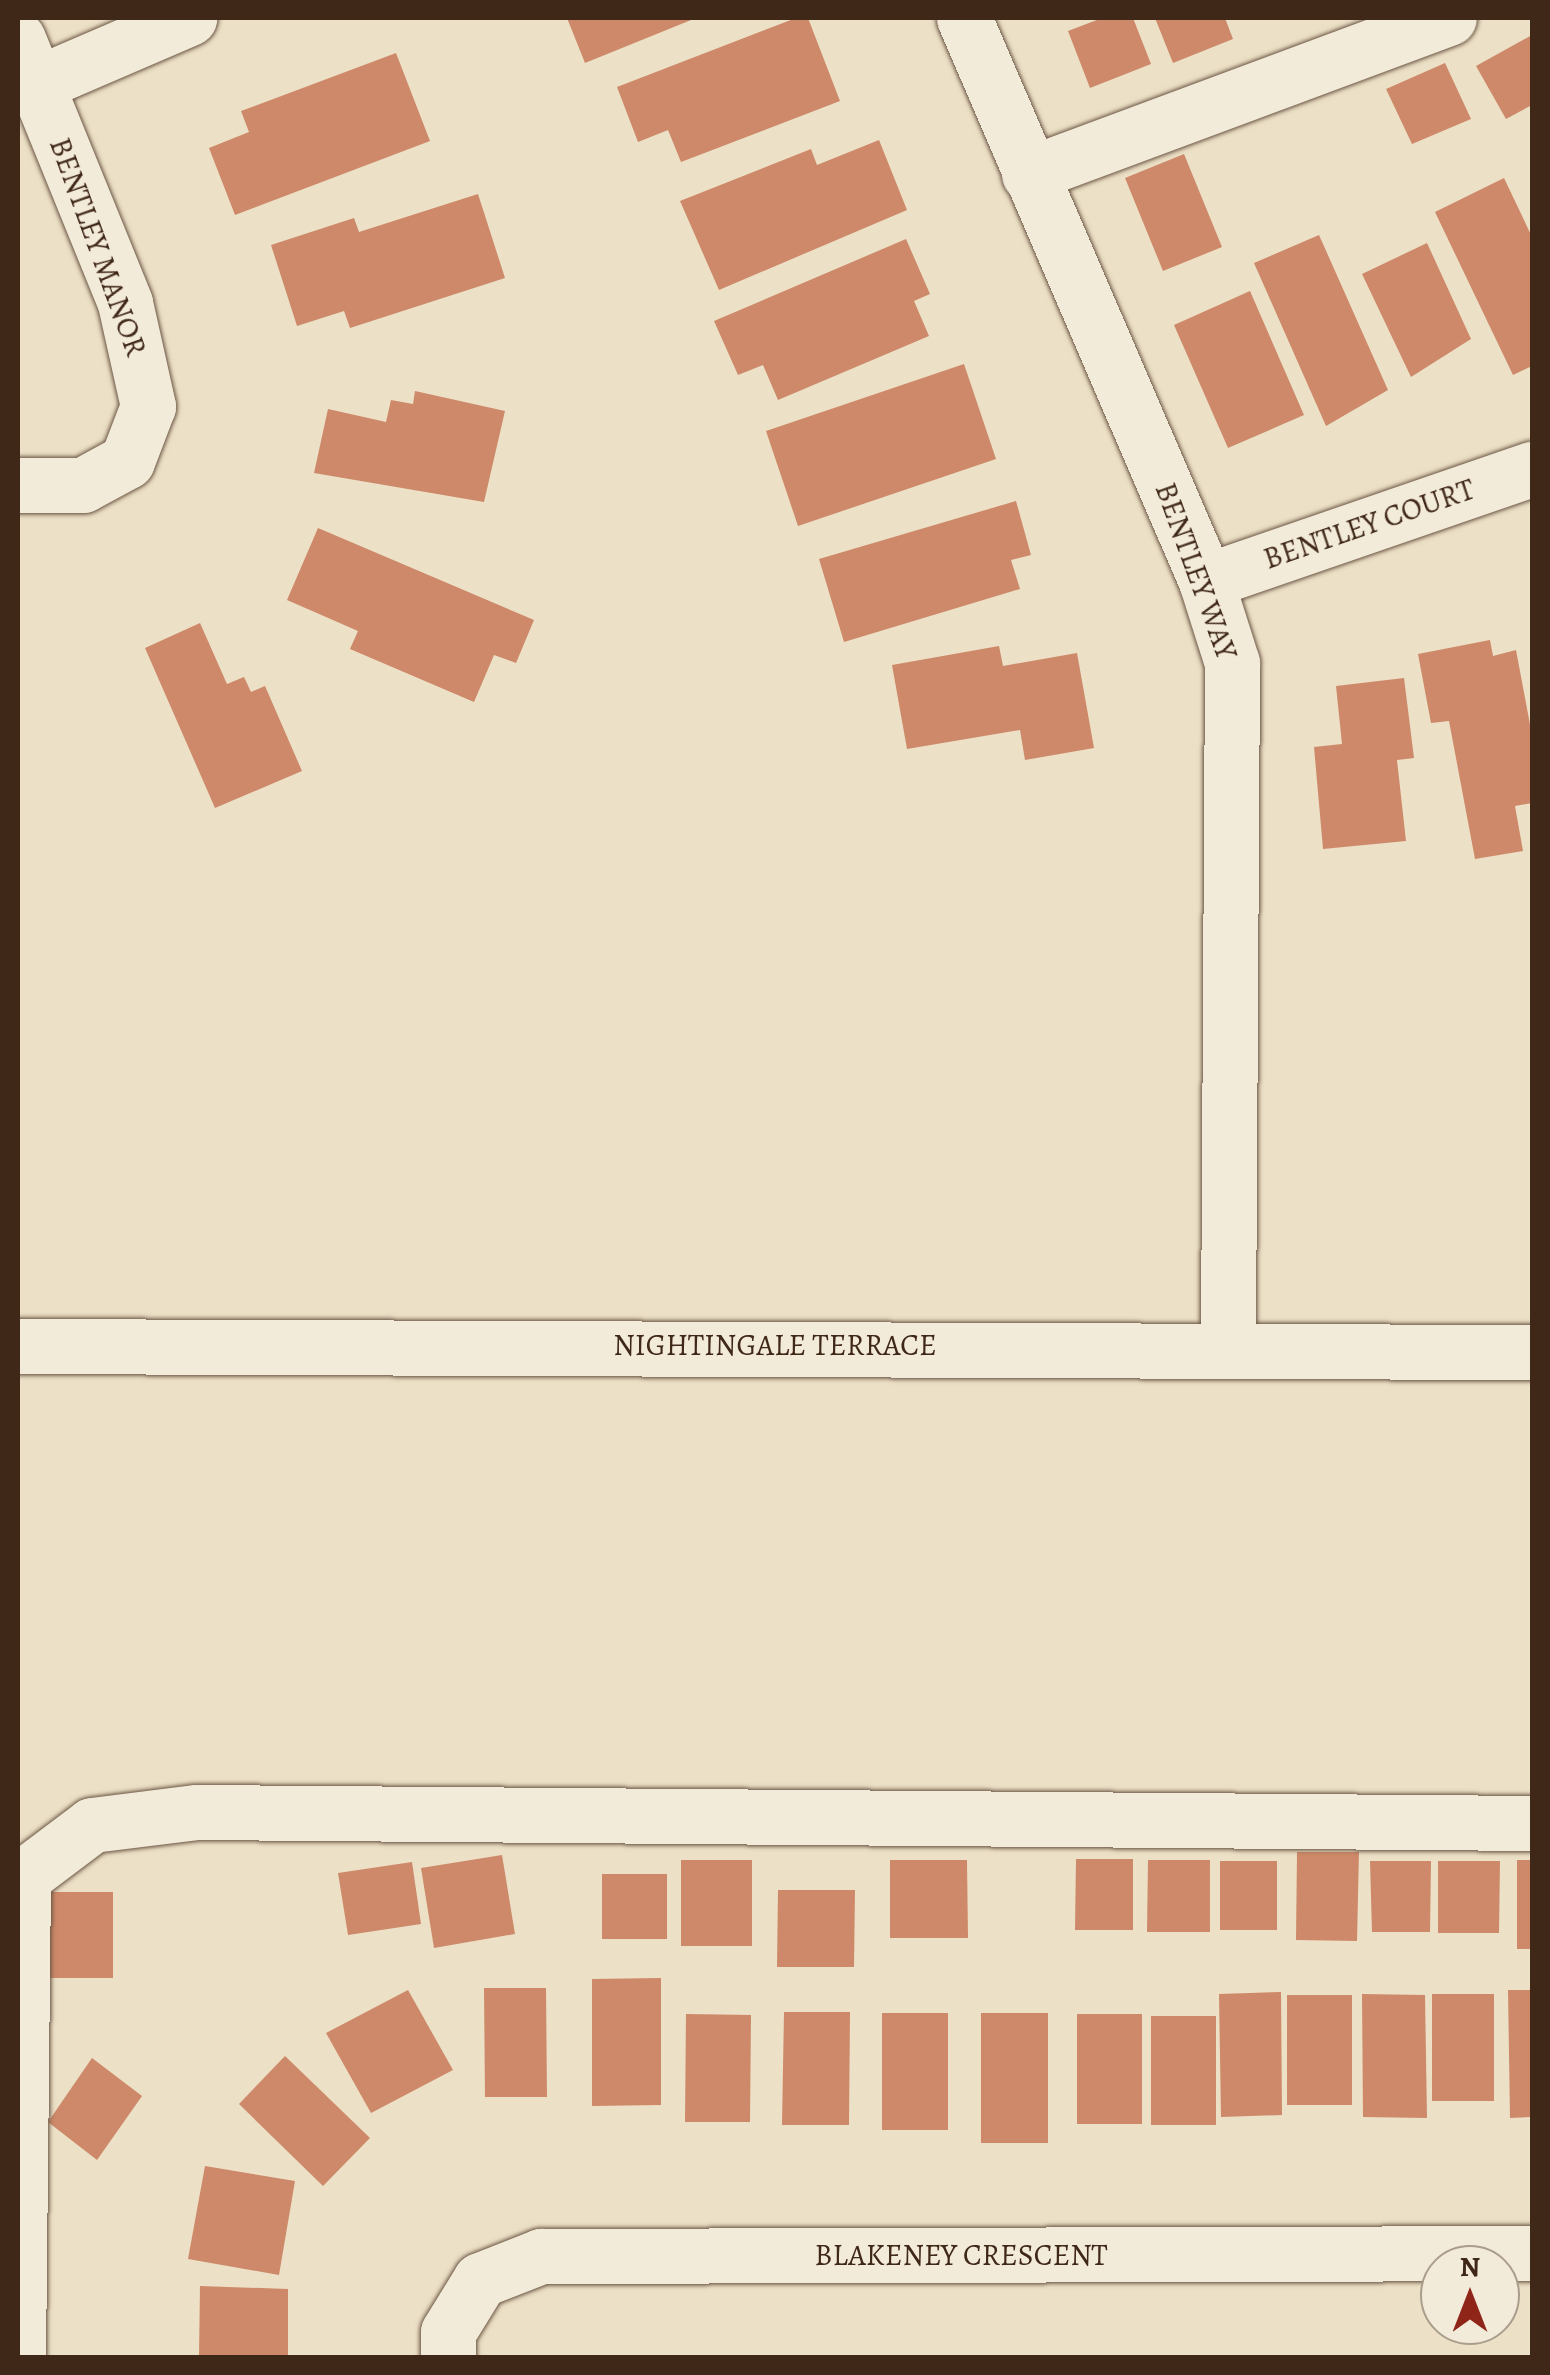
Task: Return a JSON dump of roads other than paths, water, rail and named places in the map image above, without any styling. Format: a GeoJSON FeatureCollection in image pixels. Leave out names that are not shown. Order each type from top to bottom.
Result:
{"type":"FeatureCollection","features":[{"type":"Feature","properties":{"kind":"street"},"geometry":{"type":"LineString","coordinates":[[27,62],[189,18]]}},
{"type":"Feature","properties":{"kind":"street","name":"BENTLEY WAY"},"geometry":{"type":"LineString","coordinates":[[964,18],[1206,581],[1236,688],[1228,1345]]}},
{"type":"Feature","properties":{"kind":"street"},"geometry":{"type":"LineString","coordinates":[[1029,174],[1449,18]]}},
{"type":"Feature","properties":{"kind":"street","name":"BENTLEY MANOR"},"geometry":{"type":"LineString","coordinates":[[18,485],[82,485],[127,461],[148,406],[125,303],[27,62]]}},
{"type":"Feature","properties":{"kind":"street","name":"BENTLEY COURT"},"geometry":{"type":"LineString","coordinates":[[1206,581],[1532,469]]}},
{"type":"Feature","properties":{"kind":"street","name":"NIGHTINGALE TERRACE"},"geometry":{"type":"LineString","coordinates":[[18,1346],[1228,1345],[1532,1352]]}},
{"type":"Feature","properties":{"kind":"street"},"geometry":{"type":"LineString","coordinates":[[18,2358],[23,1877],[92,1825],[197,1812],[1532,1823]]}},
{"type":"Feature","properties":{"kind":"street","name":"BLAKENEY CRESCENT"},"geometry":{"type":"LineString","coordinates":[[448,2358],[448,2332],[480,2280],[541,2256],[1532,2254]]}}]}
